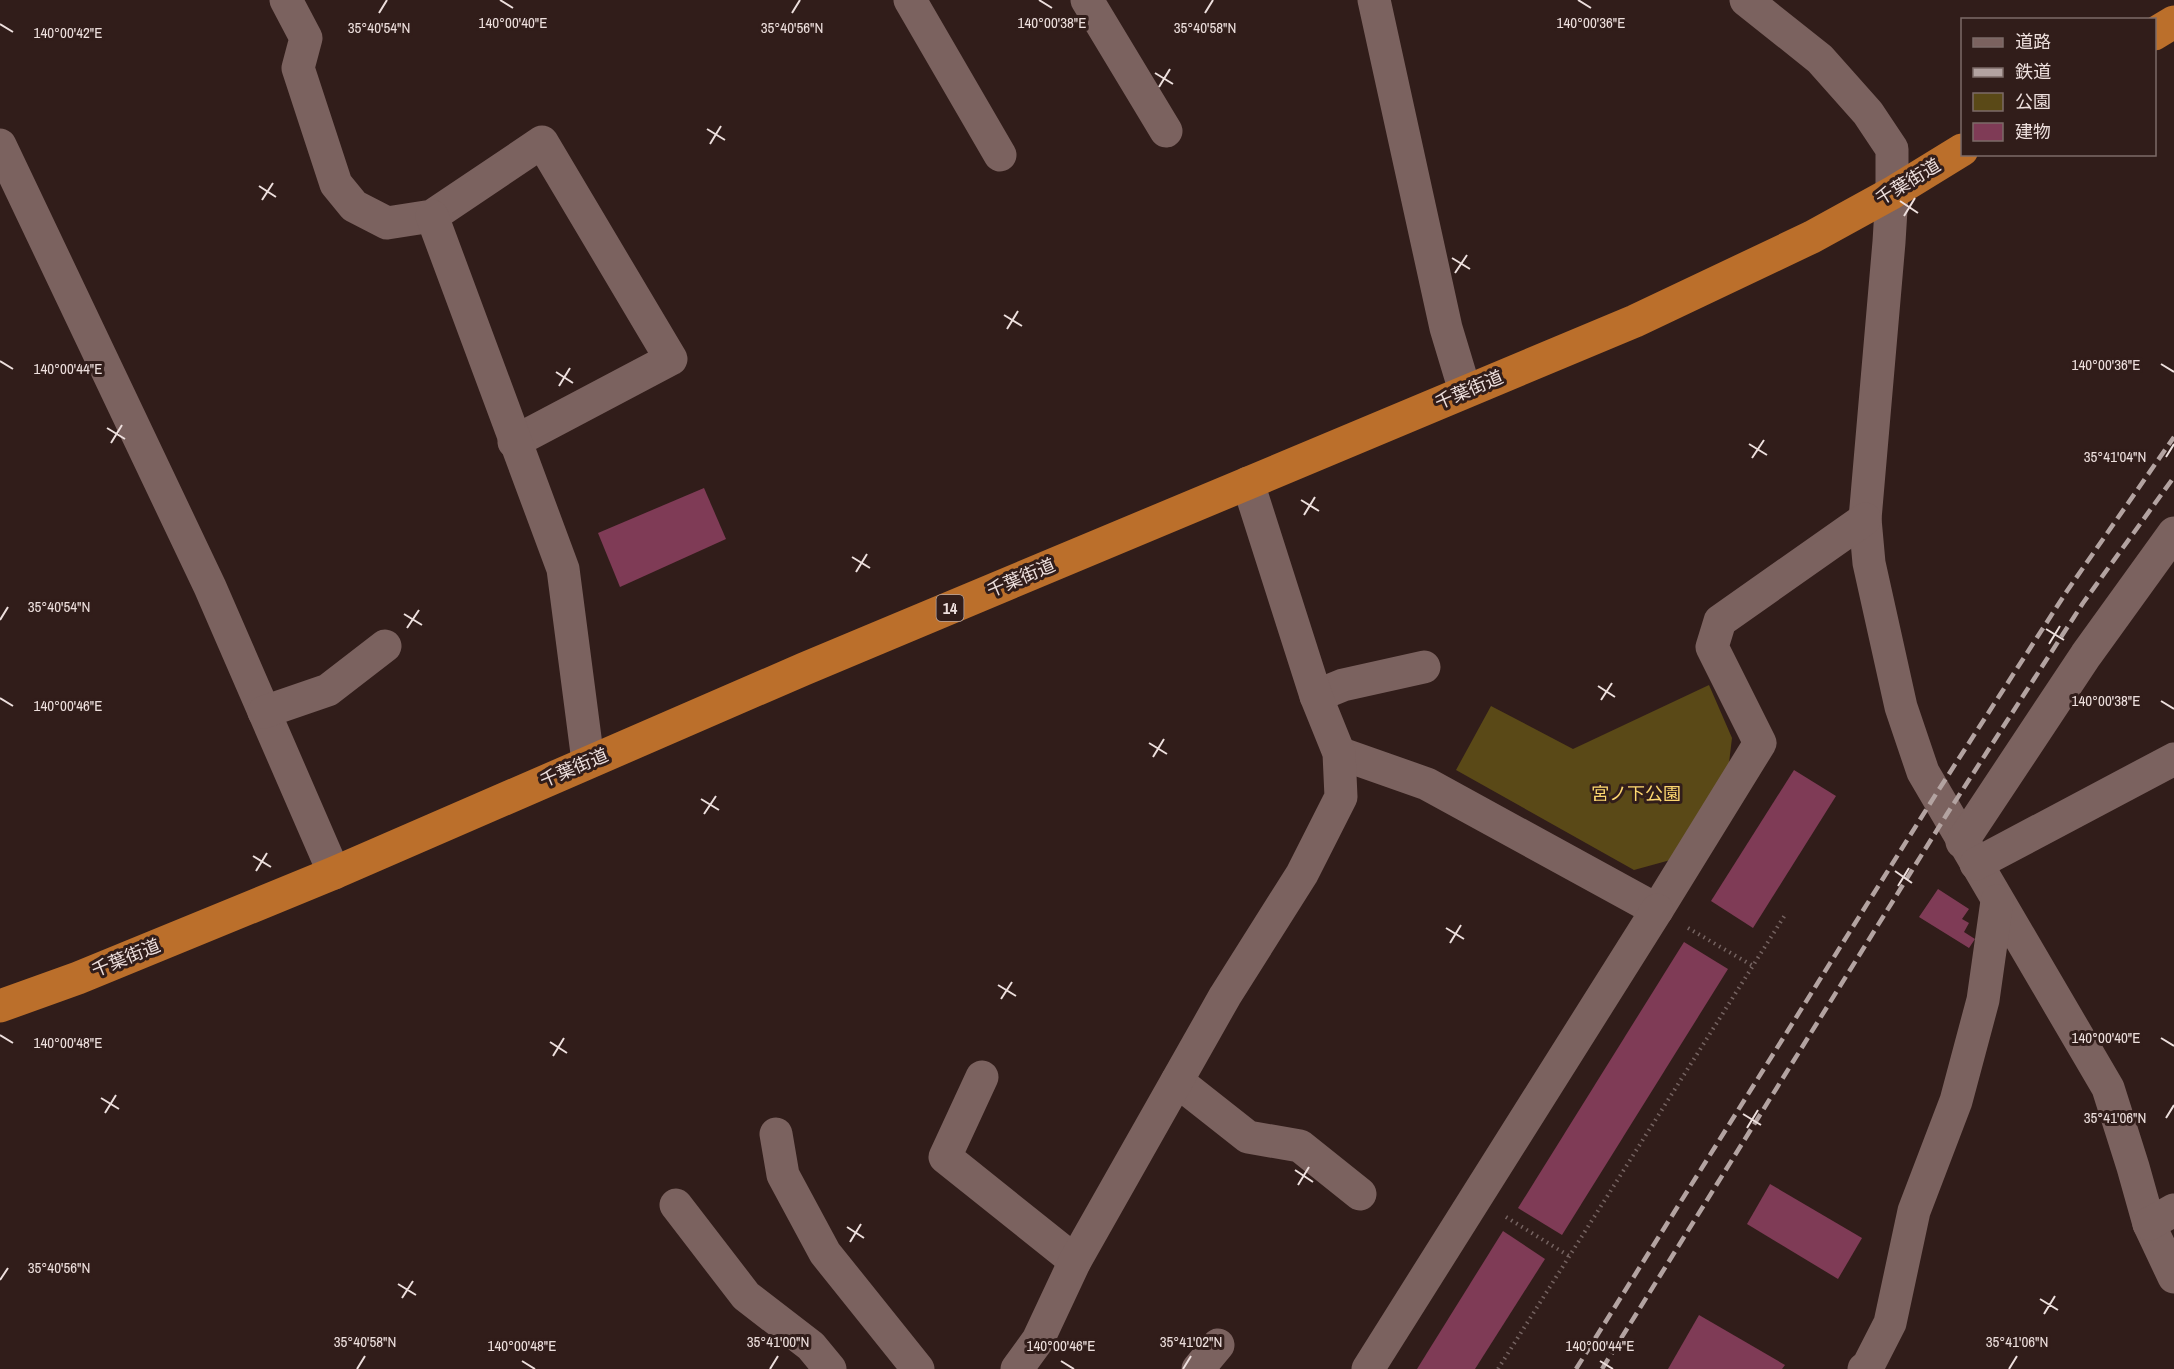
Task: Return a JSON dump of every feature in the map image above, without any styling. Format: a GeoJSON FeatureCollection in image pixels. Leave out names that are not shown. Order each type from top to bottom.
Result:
{"type":"FeatureCollection","features":[{"type":"Feature","properties":{"kind":"highway"},"geometry":{"type":"LineString","coordinates":[[2156,33],[2174,22]]}},
{"type":"Feature","properties":{"kind":"highway","name":"千葉街道"},"geometry":{"type":"LineString","coordinates":[[0,1006],[78,978],[334,873],[588,761],[1635,321],[1812,237],[1892,193],[1961,151]]}},
{"type":"Feature","properties":{"kind":"street"},"geometry":{"type":"LineString","coordinates":[[286,0],[306,38],[298,68],[336,184],[354,206],[387,223],[432,216],[542,142],[671,359],[514,442]]}},
{"type":"Feature","properties":{"kind":"street"},"geometry":{"type":"LineString","coordinates":[[910,0],[1000,155]]}},
{"type":"Feature","properties":{"kind":"street"},"geometry":{"type":"LineString","coordinates":[[1087,0],[1166,131]]}},
{"type":"Feature","properties":{"kind":"street"},"geometry":{"type":"LineString","coordinates":[[1374,0],[1446,328],[1465,391]]}},
{"type":"Feature","properties":{"kind":"street"},"geometry":{"type":"LineString","coordinates":[[1746,0],[1820,59],[1868,113],[1892,149],[1892,193],[1865,519],[1869,563],[1901,707],[1923,772],[1997,902],[2044,977],[2108,1088],[2133,1167],[2161,1217],[2174,1277]]}},
{"type":"Feature","properties":{"kind":"street"},"geometry":{"type":"LineString","coordinates":[[0,145],[210,587],[334,873]]}},
{"type":"Feature","properties":{"kind":"street"},"geometry":{"type":"LineString","coordinates":[[432,216],[562,569],[588,761]]}},
{"type":"Feature","properties":{"kind":"street"},"geometry":{"type":"LineString","coordinates":[[1017,1369],[1038,1340],[1075,1261],[1225,996],[1302,874],[1341,797],[1339,753],[1316,696],[1248,483]]}},
{"type":"Feature","properties":{"kind":"street"},"geometry":{"type":"LineString","coordinates":[[1368,1369],[1760,743],[1712,647],[1720,621],[1865,519]]}},
{"type":"Feature","properties":{"kind":"street"},"geometry":{"type":"LineString","coordinates":[[1969,853],[2086,655],[2174,533]]}},
{"type":"Feature","properties":{"kind":"street"},"geometry":{"type":"LineString","coordinates":[[264,712],[328,690],[385,646]]}},
{"type":"Feature","properties":{"kind":"street"},"geometry":{"type":"LineString","coordinates":[[1316,696],[1343,685],[1424,667]]}},
{"type":"Feature","properties":{"kind":"street"},"geometry":{"type":"LineString","coordinates":[[1339,753],[1427,784],[1657,910]]}},
{"type":"Feature","properties":{"kind":"street"},"geometry":{"type":"LineString","coordinates":[[1969,853],[2174,759]]}},
{"type":"Feature","properties":{"kind":"street"},"geometry":{"type":"LineString","coordinates":[[1864,1369],[1868,1366],[1890,1323],[1914,1211],[1956,1101],[1983,1000],[1997,902]]}},
{"type":"Feature","properties":{"kind":"street"},"geometry":{"type":"LineString","coordinates":[[982,1077],[945,1157],[1075,1261]]}},
{"type":"Feature","properties":{"kind":"street"},"geometry":{"type":"LineString","coordinates":[[1177,1081],[1248,1137],[1300,1146],[1360,1194]]}},
{"type":"Feature","properties":{"kind":"street"},"geometry":{"type":"LineString","coordinates":[[776,1134],[783,1175],[825,1253],[918,1369]]}},
{"type":"Feature","properties":{"kind":"street"},"geometry":{"type":"LineString","coordinates":[[675,1205],[746,1296],[811,1346],[830,1369]]}},
{"type":"Feature","properties":{"kind":"path"},"geometry":{"type":"LineString","coordinates":[[1657,910],[1753,966]]}},
{"type":"Feature","properties":{"kind":"path"},"geometry":{"type":"LineString","coordinates":[[1498,1369],[1785,915]]}},
{"type":"Feature","properties":{"kind":"path"},"geometry":{"type":"LineString","coordinates":[[1476,1198],[1569,1256]]}},
{"type":"Feature","properties":{"kind":"green space","name":"宮ノ下公園"},"geometry":{"type":"Polygon","coordinates":[[[1709,685],[1732,738],[1728,771],[1674,859],[1634,870],[1456,770],[1491,706],[1573,749],[1709,685]]]}},
{"type":"Feature","properties":{"kind":"building"},"geometry":{"type":"Polygon","coordinates":[[[704,488],[726,539],[620,587],[598,533],[704,488]]]}},
{"type":"Feature","properties":{"kind":"building"},"geometry":{"type":"Polygon","coordinates":[[[1794,770],[1836,796],[1753,928],[1711,901],[1794,770]]]}},
{"type":"Feature","properties":{"kind":"building"},"geometry":{"type":"Polygon","coordinates":[[[1938,889],[1969,909],[1962,919],[1969,923],[1964,932],[1975,939],[1969,948],[1919,917],[1938,889]]]}},
{"type":"Feature","properties":{"kind":"building"},"geometry":{"type":"Polygon","coordinates":[[[1684,942],[1728,969],[1562,1235],[1518,1208],[1684,942]]]}},
{"type":"Feature","properties":{"kind":"building"},"geometry":{"type":"Polygon","coordinates":[[[1770,1184],[1862,1238],[1838,1279],[1747,1224],[1770,1184]]]}},
{"type":"Feature","properties":{"kind":"building"},"geometry":{"type":"Polygon","coordinates":[[[1503,1231],[1545,1259],[1475,1369],[1417,1369],[1503,1231]]]}},
{"type":"Feature","properties":{"kind":"building"},"geometry":{"type":"Polygon","coordinates":[[[1699,1315],[1785,1365],[1782,1369],[1668,1369],[1699,1315]]]}},
{"type":"Feature","properties":{"kind":"railway"},"geometry":{"type":"LineString","coordinates":[[1576,1369],[1936,794],[2067,591],[2174,437]]}},
{"type":"Feature","properties":{"kind":"railway"},"geometry":{"type":"LineString","coordinates":[[1602,1369],[1947,814],[2083,603],[2174,477]]}}]}
